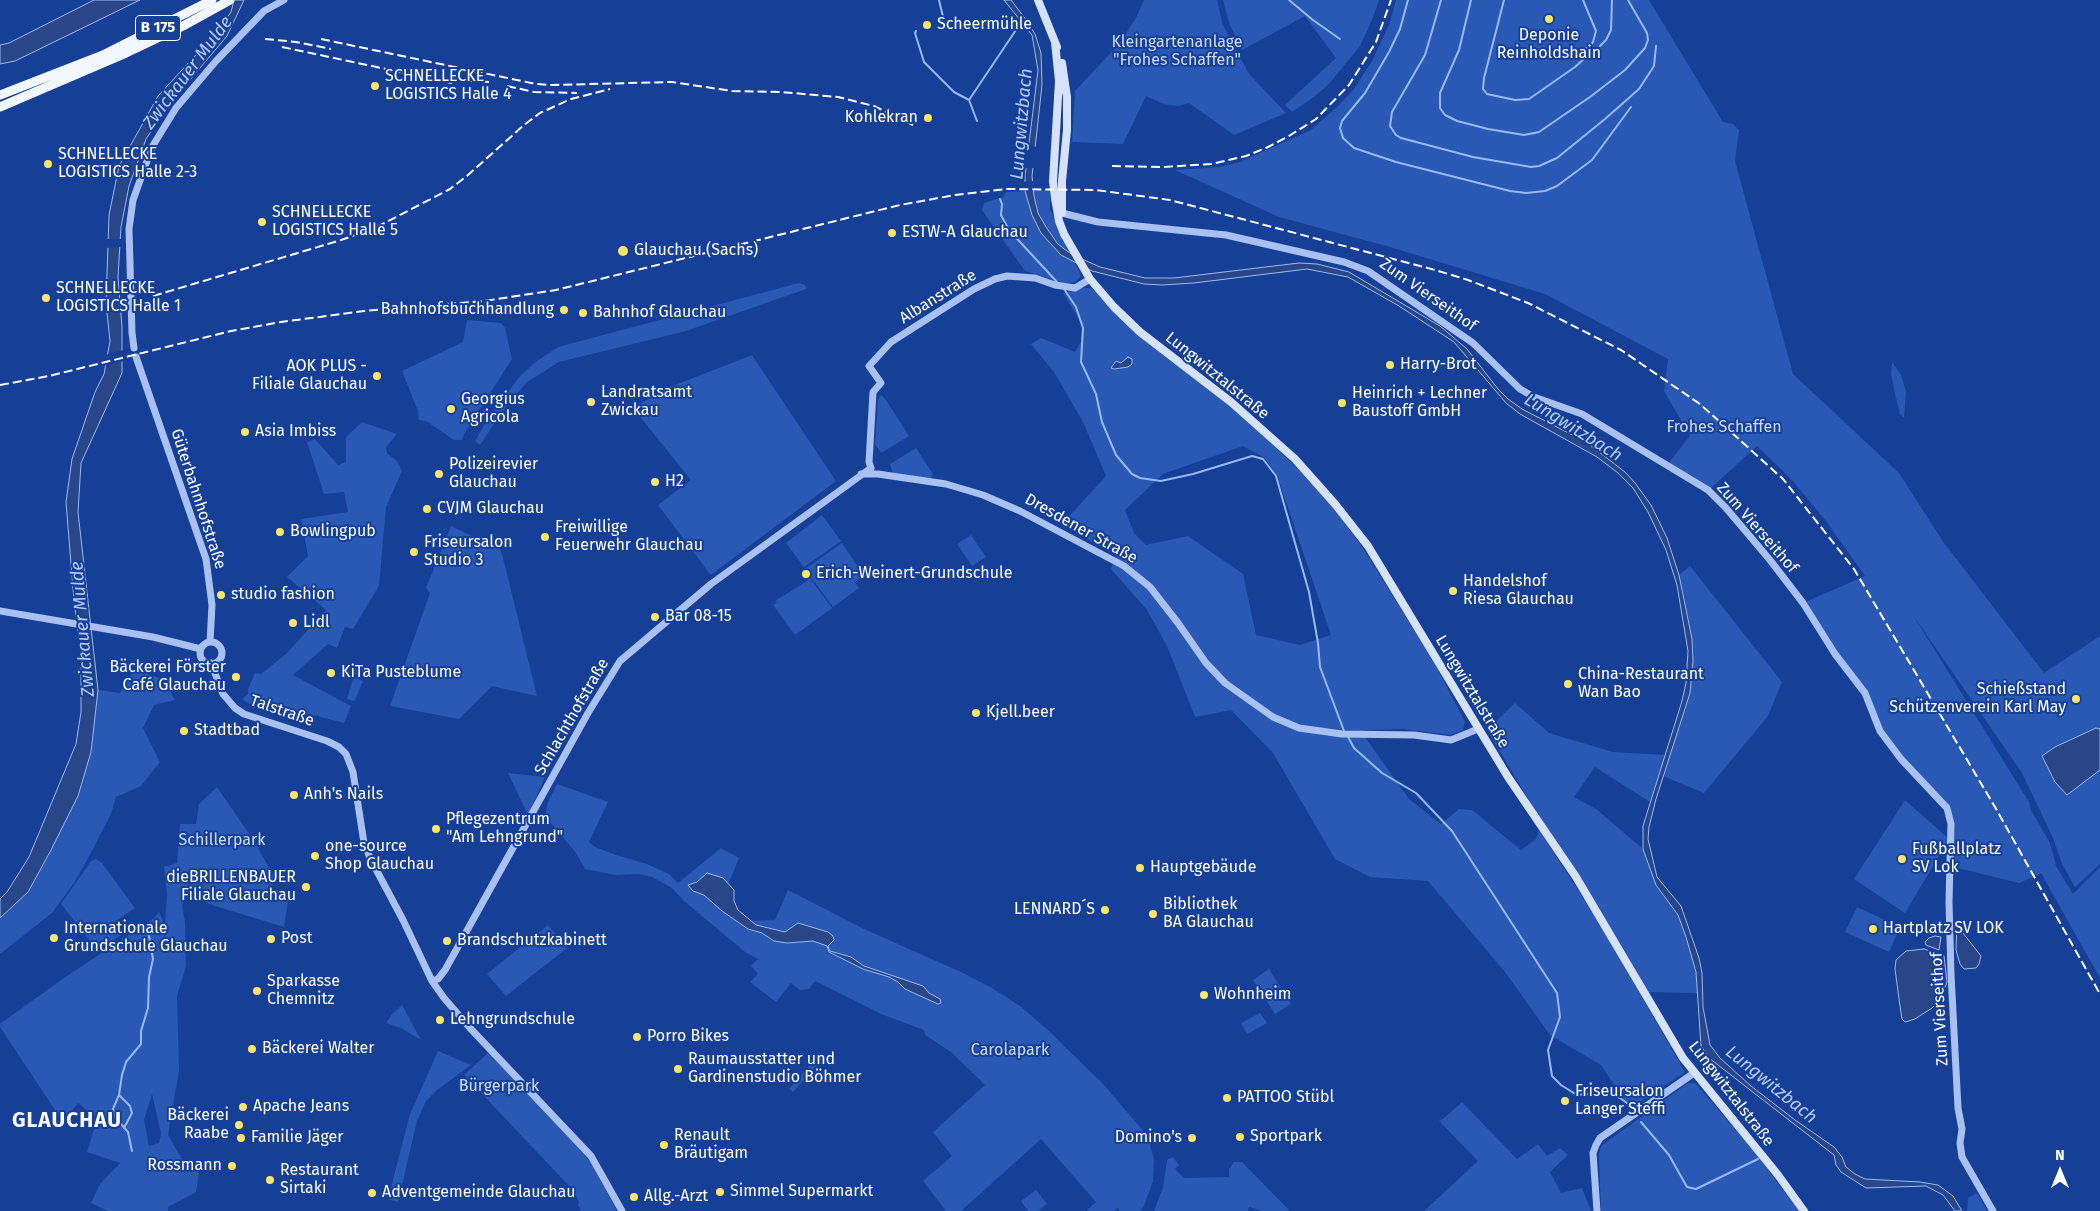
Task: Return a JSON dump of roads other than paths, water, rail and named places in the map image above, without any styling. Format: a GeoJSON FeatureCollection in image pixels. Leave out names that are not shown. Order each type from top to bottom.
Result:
{"type":"FeatureCollection","features":[{"type":"Feature","properties":{"kind":"main road","name":"B 175"},"geometry":{"type":"LineString","coordinates":[[0,95],[96,58],[212,0]]}},
{"type":"Feature","properties":{"kind":"main road","name":"Lungwitztalstraße"},"geometry":{"type":"LineString","coordinates":[[1038,0],[1055,42],[1059,81],[1053,181],[1066,238],[1088,276],[1114,307],[1140,332],[1231,402],[1295,459],[1335,504],[1368,546],[1478,729],[1576,877],[1683,1058],[1778,1175],[1804,1211]]}},
{"type":"Feature","properties":{"kind":"main road","name":"B 175"},"geometry":{"type":"LineString","coordinates":[[0,107],[107,62],[183,26],[229,1]]}},
{"type":"Feature","properties":{"kind":"street"},"geometry":{"type":"LineString","coordinates":[[134,348],[129,229],[134,200],[152,148],[176,108],[216,61],[264,11],[284,0]]}},
{"type":"Feature","properties":{"kind":"street","name":"Zum Vierseithof"},"geometry":{"type":"LineString","coordinates":[[1059,212],[1098,222],[1226,235],[1344,262],[1368,271],[1474,343],[1520,389],[1534,398],[1582,414],[1708,490],[1726,508],[1804,603],[1835,654],[1865,693],[1880,731],[1901,760],[1947,808],[1950,824],[1949,902],[1951,974],[1958,1108],[1962,1129],[1960,1143],[1962,1157],[1993,1211]]}},
{"type":"Feature","properties":{"kind":"street","name":"Albanstraße"},"geometry":{"type":"LineString","coordinates":[[871,468],[869,462],[873,392],[881,383],[869,366],[891,342],[974,289],[994,279],[1007,276],[1034,278],[1066,288],[1075,288],[1088,276]]}},
{"type":"Feature","properties":{"kind":"street","name":"Güterbahnhofstraße"},"geometry":{"type":"LineString","coordinates":[[136,357],[206,559],[212,606],[210,642]]}},
{"type":"Feature","properties":{"kind":"street"},"geometry":{"type":"LineString","coordinates":[[871,468],[878,474]]}},
{"type":"Feature","properties":{"kind":"street","name":"Schlachthofstraße"},"geometry":{"type":"LineString","coordinates":[[432,981],[438,979],[445,970],[572,741],[620,661],[711,584],[871,468]]}},
{"type":"Feature","properties":{"kind":"street","name":"Dresdener Straße"},"geometry":{"type":"LineString","coordinates":[[861,474],[878,474],[946,484],[989,498],[1037,519],[1124,566],[1150,587],[1206,663],[1225,684],[1272,718],[1299,728],[1352,735],[1414,735],[1451,740],[1478,729]]}},
{"type":"Feature","properties":{"kind":"street"},"geometry":{"type":"LineString","coordinates":[[0,611],[118,630],[201,649]]}},
{"type":"Feature","properties":{"kind":"street"},"geometry":{"type":"LineString","coordinates":[[210,642],[216,644],[222,651],[218,661],[212,664],[203,659],[201,649],[210,642]]}},
{"type":"Feature","properties":{"kind":"street","name":"Talstraße"},"geometry":{"type":"LineString","coordinates":[[212,664],[223,694],[235,708],[244,714],[328,741],[339,747],[346,754],[353,772],[364,843],[432,981]]}},
{"type":"Feature","properties":{"kind":"street"},"geometry":{"type":"LineString","coordinates":[[432,981],[470,1028],[592,1156],[622,1211]]}},
{"type":"Feature","properties":{"kind":"street"},"geometry":{"type":"LineString","coordinates":[[1597,1211],[1593,1153],[1600,1138],[1694,1073]]}},
{"type":"Feature","properties":{"kind":"water"},"geometry":{"type":"Polygon","coordinates":[[[94,0],[140,0],[15,61],[0,64],[0,45],[9,43],[94,0]]]}},
{"type":"Feature","properties":{"kind":"water","name":"Zwickauer Mulde"},"geometry":{"type":"Polygon","coordinates":[[[234,0],[244,0],[227,36],[168,106],[146,139],[129,186],[121,227],[118,277],[122,327],[122,373],[81,463],[78,512],[98,690],[91,752],[78,796],[28,892],[0,918],[0,899],[7,892],[29,857],[76,744],[81,712],[81,655],[74,601],[66,502],[72,459],[95,392],[104,374],[110,341],[106,303],[109,215],[119,166],[158,96],[216,33],[231,12],[234,0]]]}},
{"type":"Feature","properties":{"kind":"water"},"geometry":{"type":"Polygon","coordinates":[[[1004,0],[1011,0],[1027,21],[1035,34],[1041,53],[1042,85],[1032,176],[1034,196],[1038,213],[1057,243],[1064,249],[1100,267],[1145,278],[1174,278],[1299,263],[1317,264],[1349,272],[1440,326],[1467,349],[1508,399],[1522,409],[1586,442],[1625,472],[1635,483],[1651,505],[1667,538],[1679,575],[1692,639],[1693,661],[1690,693],[1656,799],[1648,839],[1657,877],[1681,906],[1699,958],[1702,973],[1703,1007],[1710,1045],[1720,1058],[1751,1086],[1834,1147],[1842,1157],[1846,1167],[1855,1174],[1865,1179],[1920,1182],[1938,1185],[1953,1196],[1962,1211],[1955,1211],[1943,1195],[1926,1186],[1866,1188],[1841,1172],[1836,1165],[1834,1155],[1709,1058],[1701,1046],[1696,972],[1686,937],[1678,915],[1656,885],[1643,849],[1643,826],[1682,701],[1686,683],[1688,651],[1677,585],[1666,550],[1648,512],[1633,488],[1618,473],[1597,457],[1520,414],[1506,403],[1454,342],[1399,306],[1348,277],[1307,269],[1194,283],[1144,284],[1092,271],[1061,255],[1041,233],[1032,215],[1025,191],[1025,176],[1038,70],[1032,35],[1004,0]]]}},
{"type":"Feature","properties":{"kind":"water"},"geometry":{"type":"Polygon","coordinates":[[[1128,357],[1132,359],[1132,364],[1128,367],[1111,368],[1116,361],[1121,363],[1128,357]]]}},
{"type":"Feature","properties":{"kind":"water"},"geometry":{"type":"Polygon","coordinates":[[[2096,728],[2100,729],[2100,770],[2067,795],[2055,782],[2042,756],[2055,747],[2096,728]]]}},
{"type":"Feature","properties":{"kind":"water"},"geometry":{"type":"Polygon","coordinates":[[[707,873],[723,878],[734,890],[734,901],[738,910],[756,925],[785,932],[798,923],[828,932],[833,936],[834,940],[828,946],[830,951],[851,957],[864,966],[923,986],[929,993],[940,999],[941,1003],[938,1004],[905,989],[889,977],[863,969],[829,952],[827,946],[813,941],[787,943],[774,941],[762,933],[748,929],[722,911],[704,895],[693,891],[688,885],[697,882],[707,873]]]}},
{"type":"Feature","properties":{"kind":"water"},"geometry":{"type":"Polygon","coordinates":[[[1957,921],[1963,933],[1981,956],[1976,968],[1964,969],[1960,964],[1956,950],[1957,921]]]}},
{"type":"Feature","properties":{"kind":"water"},"geometry":{"type":"Polygon","coordinates":[[[1935,936],[1941,937],[1939,950],[1926,945],[1925,942],[1935,936]]]}},
{"type":"Feature","properties":{"kind":"water"},"geometry":{"type":"Polygon","coordinates":[[[1924,949],[1944,956],[1947,982],[1940,1000],[1932,1008],[1915,1019],[1905,1022],[1902,1019],[1899,999],[1895,969],[1896,960],[1906,951],[1924,949]]]}},
{"type":"Feature","properties":{"kind":"waterway"},"geometry":{"type":"LineString","coordinates":[[939,0],[944,21]]}},
{"type":"Feature","properties":{"kind":"waterway"},"geometry":{"type":"LineString","coordinates":[[1289,0],[1340,39]]}},
{"type":"Feature","properties":{"kind":"waterway"},"geometry":{"type":"LineString","coordinates":[[1408,0],[1400,29],[1389,52],[1365,93],[1342,121],[1340,128],[1343,138],[1354,148],[1396,162],[1510,191],[1526,193],[1545,191],[1557,186],[1592,160],[1631,107]]}},
{"type":"Feature","properties":{"kind":"waterway"},"geometry":{"type":"LineString","coordinates":[[1441,0],[1425,55],[1392,112],[1390,126],[1396,135],[1401,138],[1473,157],[1531,167],[1539,166],[1557,158],[1639,89],[1654,66],[1656,46]]}},
{"type":"Feature","properties":{"kind":"waterway"},"geometry":{"type":"LineString","coordinates":[[1471,0],[1459,50],[1440,93],[1440,108],[1445,115],[1457,121],[1524,135],[1539,132],[1590,97],[1625,70],[1645,48],[1648,40],[1647,33],[1628,0]]}},
{"type":"Feature","properties":{"kind":"waterway"},"geometry":{"type":"LineString","coordinates":[[1504,0],[1484,78],[1483,89],[1487,94],[1515,100],[1529,99],[1575,67],[1587,56]]}},
{"type":"Feature","properties":{"kind":"waterway"},"geometry":{"type":"LineString","coordinates":[[1532,45],[1534,54],[1541,57],[1588,48],[1593,42],[1596,31],[1583,0]]}},
{"type":"Feature","properties":{"kind":"waterway"},"geometry":{"type":"LineString","coordinates":[[1600,46],[1606,40],[1611,30],[1612,0]]}},
{"type":"Feature","properties":{"kind":"waterway"},"geometry":{"type":"LineString","coordinates":[[969,100],[1022,21]]}},
{"type":"Feature","properties":{"kind":"waterway"},"geometry":{"type":"LineString","coordinates":[[916,31],[924,62],[954,92],[969,100],[977,121]]}},
{"type":"Feature","properties":{"kind":"waterway"},"geometry":{"type":"LineString","coordinates":[[1000,199],[1002,204],[1001,215],[1009,230],[1057,282]]}},
{"type":"Feature","properties":{"kind":"waterway"},"geometry":{"type":"LineString","coordinates":[[1064,289],[1076,307],[1083,328],[1081,362],[1096,394],[1102,422],[1116,455],[1132,474],[1140,478],[1161,481],[1193,474],[1252,456],[1263,459],[1276,476],[1309,592],[1318,643],[1320,667],[1344,731]]}},
{"type":"Feature","properties":{"kind":"waterway"},"geometry":{"type":"LineString","coordinates":[[1348,737],[1354,748],[1382,773],[1416,793],[1452,831],[1557,993],[1560,1017],[1548,1050],[1552,1076],[1561,1085],[1577,1095],[1607,1092],[1631,1106]]}},
{"type":"Feature","properties":{"kind":"waterway"},"geometry":{"type":"LineString","coordinates":[[132,1151],[128,1132],[115,1117],[113,1109],[119,1095],[126,1062],[141,1044],[141,1031],[148,1008],[149,977],[153,959],[149,936]]}},
{"type":"Feature","properties":{"kind":"waterway"},"geometry":{"type":"LineString","coordinates":[[119,1095],[130,1106],[132,1113],[124,1128]]}},
{"type":"Feature","properties":{"kind":"waterway"},"geometry":{"type":"LineString","coordinates":[[1641,1122],[1669,1155],[1687,1187],[1696,1189],[1758,1159]]}},
{"type":"Feature","properties":{"kind":"railway"},"geometry":{"type":"LineString","coordinates":[[1112,166],[1163,167],[1211,164],[1246,156],[1289,136],[1316,119],[1349,85],[1376,42],[1391,0]]}},
{"type":"Feature","properties":{"kind":"railway"},"geometry":{"type":"LineString","coordinates":[[265,39],[296,42],[331,49]]}},
{"type":"Feature","properties":{"kind":"railway"},"geometry":{"type":"LineString","coordinates":[[321,39],[536,84],[672,82],[732,91],[781,92],[838,97],[874,106],[913,125]]}},
{"type":"Feature","properties":{"kind":"railway"},"geometry":{"type":"LineString","coordinates":[[282,47],[452,83]]}},
{"type":"Feature","properties":{"kind":"railway"},"geometry":{"type":"LineString","coordinates":[[443,79],[489,82]]}},
{"type":"Feature","properties":{"kind":"railway"},"geometry":{"type":"LineString","coordinates":[[507,86],[534,92],[577,93]]}},
{"type":"Feature","properties":{"kind":"railway"},"geometry":{"type":"LineString","coordinates":[[153,296],[373,229],[450,189],[540,113],[571,99],[610,89]]}},
{"type":"Feature","properties":{"kind":"railway"},"geometry":{"type":"LineString","coordinates":[[0,385],[49,376],[231,331],[281,322],[364,311],[484,301],[556,290],[900,205],[955,195],[1007,189],[1096,190],[1170,200],[1435,270],[1468,280],[1528,303],[1621,350],[1700,404],[1783,479],[1854,569],[1995,807],[2100,994]]}},
{"type":"Feature","properties":{"kind":"place","name":"Deponie Reinholdshain"},"geometry":{"type":"Point","coordinates":[1549,19]}},
{"type":"Feature","properties":{"kind":"place","name":"Scheermühle"},"geometry":{"type":"Point","coordinates":[927,25]}},
{"type":"Feature","properties":{"kind":"place","name":"SCHNELLECKE LOGISTICS Halle 4"},"geometry":{"type":"Point","coordinates":[375,86]}},
{"type":"Feature","properties":{"kind":"place","name":"Kohlekran"},"geometry":{"type":"Point","coordinates":[928,118]}},
{"type":"Feature","properties":{"kind":"place","name":"SCHNELLECKE LOGISTICS Halle 2-3"},"geometry":{"type":"Point","coordinates":[48,164]}},
{"type":"Feature","properties":{"kind":"place","name":"SCHNELLECKE LOGISTICS Halle 5"},"geometry":{"type":"Point","coordinates":[262,222]}},
{"type":"Feature","properties":{"kind":"place","name":"ESTW-A Glauchau"},"geometry":{"type":"Point","coordinates":[892,233]}},
{"type":"Feature","properties":{"kind":"place","name":"Glauchau (Sachs)"},"geometry":{"type":"Point","coordinates":[623,251]}},
{"type":"Feature","properties":{"kind":"place","name":"SCHNELLECKE LOGISTICS Halle 1"},"geometry":{"type":"Point","coordinates":[46,298]}},
{"type":"Feature","properties":{"kind":"place","name":"Bahnhofsbuchhandlung"},"geometry":{"type":"Point","coordinates":[564,310]}},
{"type":"Feature","properties":{"kind":"place","name":"Bahnhof Glauchau"},"geometry":{"type":"Point","coordinates":[583,313]}},
{"type":"Feature","properties":{"kind":"place","name":"Harry-Brot"},"geometry":{"type":"Point","coordinates":[1390,365]}},
{"type":"Feature","properties":{"kind":"place","name":"AOK PLUS - Filiale Glauchau"},"geometry":{"type":"Point","coordinates":[377,376]}},
{"type":"Feature","properties":{"kind":"place","name":"Landratsamt Zwickau"},"geometry":{"type":"Point","coordinates":[591,402]}},
{"type":"Feature","properties":{"kind":"place","name":"Heinrich + Lechner Baustoff GmbH"},"geometry":{"type":"Point","coordinates":[1342,403]}},
{"type":"Feature","properties":{"kind":"place","name":"Georgius Agricola"},"geometry":{"type":"Point","coordinates":[451,409]}},
{"type":"Feature","properties":{"kind":"place","name":"Asia Imbiss"},"geometry":{"type":"Point","coordinates":[245,432]}},
{"type":"Feature","properties":{"kind":"place","name":"Polizeirevier Glauchau"},"geometry":{"type":"Point","coordinates":[439,474]}},
{"type":"Feature","properties":{"kind":"place","name":"H2"},"geometry":{"type":"Point","coordinates":[655,482]}},
{"type":"Feature","properties":{"kind":"place","name":"CVJM Glauchau"},"geometry":{"type":"Point","coordinates":[427,509]}},
{"type":"Feature","properties":{"kind":"place","name":"Bowlingpub"},"geometry":{"type":"Point","coordinates":[280,532]}},
{"type":"Feature","properties":{"kind":"place","name":"Freiwillige Feuerwehr Glauchau"},"geometry":{"type":"Point","coordinates":[545,537]}},
{"type":"Feature","properties":{"kind":"place","name":"Friseursalon Studio 3"},"geometry":{"type":"Point","coordinates":[414,552]}},
{"type":"Feature","properties":{"kind":"place","name":"Erich-Weinert-Grundschule"},"geometry":{"type":"Point","coordinates":[806,574]}},
{"type":"Feature","properties":{"kind":"place","name":"Handelshof Riesa Glauchau"},"geometry":{"type":"Point","coordinates":[1453,591]}},
{"type":"Feature","properties":{"kind":"place","name":"studio fashion"},"geometry":{"type":"Point","coordinates":[221,595]}},
{"type":"Feature","properties":{"kind":"place","name":"Bar 08-15"},"geometry":{"type":"Point","coordinates":[655,617]}},
{"type":"Feature","properties":{"kind":"place","name":"Lidl"},"geometry":{"type":"Point","coordinates":[293,623]}},
{"type":"Feature","properties":{"kind":"place","name":"KiTa Pusteblume"},"geometry":{"type":"Point","coordinates":[331,673]}},
{"type":"Feature","properties":{"kind":"place","name":"Bäckerei Förster Café Glauchau"},"geometry":{"type":"Point","coordinates":[236,677]}},
{"type":"Feature","properties":{"kind":"place","name":"China-Restaurant Wan Bao"},"geometry":{"type":"Point","coordinates":[1568,684]}},
{"type":"Feature","properties":{"kind":"place","name":"Schießstand Schützenverein Karl May"},"geometry":{"type":"Point","coordinates":[2076,699]}},
{"type":"Feature","properties":{"kind":"place","name":"Kjell.beer"},"geometry":{"type":"Point","coordinates":[976,713]}},
{"type":"Feature","properties":{"kind":"place","name":"Stadtbad"},"geometry":{"type":"Point","coordinates":[184,731]}},
{"type":"Feature","properties":{"kind":"place","name":"Anh's Nails"},"geometry":{"type":"Point","coordinates":[294,795]}},
{"type":"Feature","properties":{"kind":"place","name":"Pflegezentrum \"Am Lehngrund\""},"geometry":{"type":"Point","coordinates":[436,829]}},
{"type":"Feature","properties":{"kind":"place","name":"one-source Shop Glauchau"},"geometry":{"type":"Point","coordinates":[315,856]}},
{"type":"Feature","properties":{"kind":"place","name":"Fußballplatz SV Lok"},"geometry":{"type":"Point","coordinates":[1902,859]}},
{"type":"Feature","properties":{"kind":"place","name":"Hauptgebäude"},"geometry":{"type":"Point","coordinates":[1140,868]}},
{"type":"Feature","properties":{"kind":"place","name":"dieBRILLENBAUER Filiale Glauchau"},"geometry":{"type":"Point","coordinates":[306,887]}},
{"type":"Feature","properties":{"kind":"place","name":"LENNARD´S"},"geometry":{"type":"Point","coordinates":[1105,910]}},
{"type":"Feature","properties":{"kind":"place","name":"Bibliothek BA Glauchau"},"geometry":{"type":"Point","coordinates":[1153,914]}},
{"type":"Feature","properties":{"kind":"place","name":"Hartplatz SV LOK"},"geometry":{"type":"Point","coordinates":[1873,929]}},
{"type":"Feature","properties":{"kind":"place","name":"Internationale Grundschule Glauchau"},"geometry":{"type":"Point","coordinates":[54,938]}},
{"type":"Feature","properties":{"kind":"place","name":"Post"},"geometry":{"type":"Point","coordinates":[271,939]}},
{"type":"Feature","properties":{"kind":"place","name":"Brandschutzkabinett"},"geometry":{"type":"Point","coordinates":[447,941]}},
{"type":"Feature","properties":{"kind":"place","name":"Sparkasse Chemnitz"},"geometry":{"type":"Point","coordinates":[257,991]}},
{"type":"Feature","properties":{"kind":"place","name":"Wohnheim"},"geometry":{"type":"Point","coordinates":[1204,995]}},
{"type":"Feature","properties":{"kind":"place","name":"Lehngrundschule"},"geometry":{"type":"Point","coordinates":[440,1020]}},
{"type":"Feature","properties":{"kind":"place","name":"Porro Bikes"},"geometry":{"type":"Point","coordinates":[637,1037]}},
{"type":"Feature","properties":{"kind":"place","name":"Bäckerei Walter"},"geometry":{"type":"Point","coordinates":[252,1049]}},
{"type":"Feature","properties":{"kind":"place","name":"Raumausstatter und Gardinenstudio Böhmer"},"geometry":{"type":"Point","coordinates":[678,1069]}},
{"type":"Feature","properties":{"kind":"place","name":"PATTOO Stübl"},"geometry":{"type":"Point","coordinates":[1227,1098]}},
{"type":"Feature","properties":{"kind":"place","name":"Friseursalon Langer Steffi"},"geometry":{"type":"Point","coordinates":[1565,1101]}},
{"type":"Feature","properties":{"kind":"place","name":"Apache Jeans"},"geometry":{"type":"Point","coordinates":[243,1107]}},
{"type":"Feature","properties":{"kind":"place","name":"Bäckerei Raabe"},"geometry":{"type":"Point","coordinates":[239,1125]}},
{"type":"Feature","properties":{"kind":"place","name":"Sportpark"},"geometry":{"type":"Point","coordinates":[1240,1137]}},
{"type":"Feature","properties":{"kind":"place","name":"Familie Jäger"},"geometry":{"type":"Point","coordinates":[241,1138]}},
{"type":"Feature","properties":{"kind":"place","name":"Domino's"},"geometry":{"type":"Point","coordinates":[1192,1138]}},
{"type":"Feature","properties":{"kind":"place","name":"Renault Bräutigam"},"geometry":{"type":"Point","coordinates":[664,1145]}},
{"type":"Feature","properties":{"kind":"place","name":"Rossmann"},"geometry":{"type":"Point","coordinates":[232,1166]}},
{"type":"Feature","properties":{"kind":"place","name":"Restaurant Sirtaki"},"geometry":{"type":"Point","coordinates":[270,1180]}},
{"type":"Feature","properties":{"kind":"place","name":"Simmel Supermarkt"},"geometry":{"type":"Point","coordinates":[720,1192]}},
{"type":"Feature","properties":{"kind":"place","name":"Adventgemeinde Glauchau"},"geometry":{"type":"Point","coordinates":[372,1193]}},
{"type":"Feature","properties":{"kind":"place","name":"Allg.-Arzt"},"geometry":{"type":"Point","coordinates":[634,1197]}},
{"type":"Feature","properties":{"kind":"district","name":"GLAUCHAU"},"geometry":{"type":"Point","coordinates":[67,1121]}},
{"type":"Feature","properties":{"kind":"park label","name":"Kleingartenanlage \"Frohes Schaffen\""},"geometry":{"type":"Point","coordinates":[1177,52]}},
{"type":"Feature","properties":{"kind":"park label","name":"Frohes Schaffen"},"geometry":{"type":"Point","coordinates":[1724,428]}},
{"type":"Feature","properties":{"kind":"park label","name":"Schillerpark"},"geometry":{"type":"Point","coordinates":[222,841]}},
{"type":"Feature","properties":{"kind":"park label","name":"Carolapark"},"geometry":{"type":"Point","coordinates":[1010,1051]}},
{"type":"Feature","properties":{"kind":"park label","name":"Bürgerpark"},"geometry":{"type":"Point","coordinates":[499,1087]}},
{"type":"Feature","properties":{"kind":"water label","name":"Lungwitzbach"},"geometry":{"type":"Point","coordinates":[1022,124]}},
{"type":"Feature","properties":{"kind":"water label","name":"Lungwitzbach"},"geometry":{"type":"Point","coordinates":[1573,428]}},
{"type":"Feature","properties":{"kind":"water label","name":"Lungwitzbach"},"geometry":{"type":"Point","coordinates":[1771,1085]}}]}
